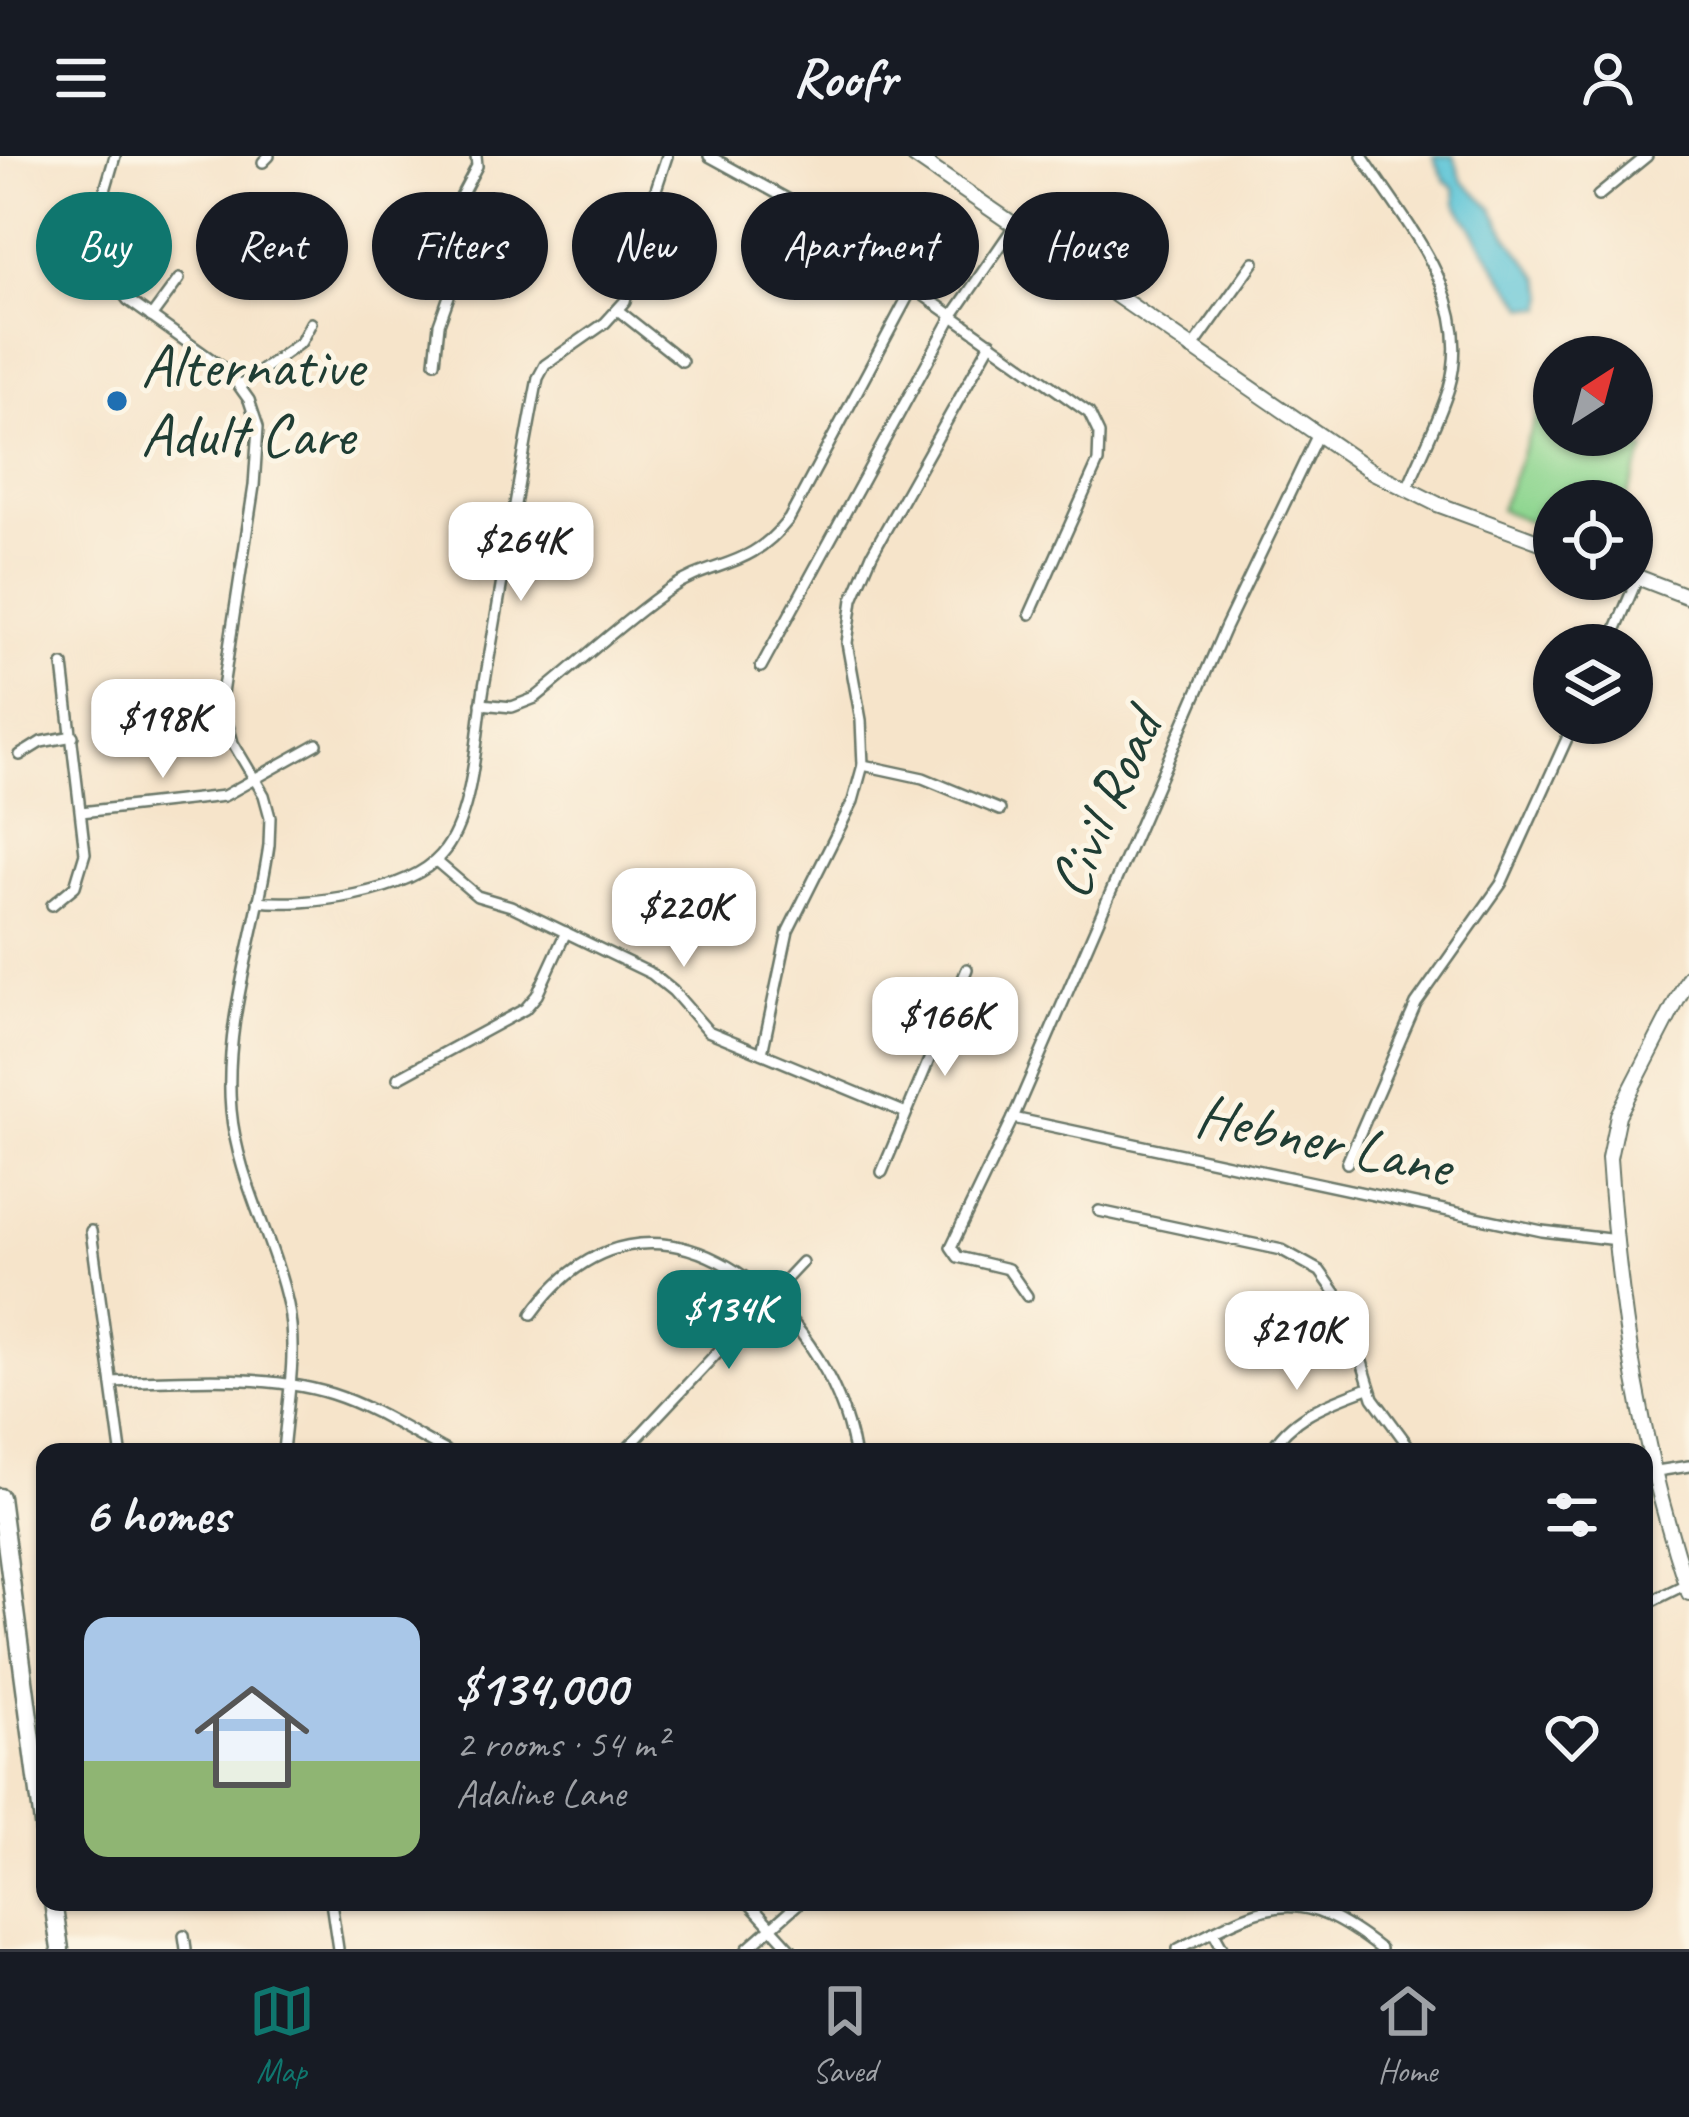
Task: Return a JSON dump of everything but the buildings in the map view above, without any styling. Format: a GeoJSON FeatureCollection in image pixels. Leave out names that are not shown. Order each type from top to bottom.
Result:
{"type":"FeatureCollection","features":[{"type":"Feature","properties":{"kind":"highway"},"geometry":{"type":"LineString","coordinates":[[0,1497],[36,1771]]}},
{"type":"Feature","properties":{"kind":"highway"},"geometry":{"type":"LineString","coordinates":[[54,1911],[59,1949]]}},
{"type":"Feature","properties":{"kind":"main road"},"geometry":{"type":"LineString","coordinates":[[914,156],[1003,221]]}},
{"type":"Feature","properties":{"kind":"main road"},"geometry":{"type":"LineString","coordinates":[[1119,300],[1406,491],[1533,539]]}},
{"type":"Feature","properties":{"kind":"main road"},"geometry":{"type":"LineString","coordinates":[[1653,583],[1689,597]]}},
{"type":"Feature","properties":{"kind":"main road"},"geometry":{"type":"LineString","coordinates":[[1643,1443],[1609,1158],[1613,1128],[1689,977]]}},
{"type":"Feature","properties":{"kind":"main road"},"geometry":{"type":"LineString","coordinates":[[1653,1489],[1688,1588]]}},
{"type":"Feature","properties":{"kind":"street"},"geometry":{"type":"LineString","coordinates":[[115,156],[100,203],[98,244],[115,284],[241,385],[255,413],[259,438],[221,700],[233,742],[256,778],[270,817],[265,873],[233,1035],[232,1112],[244,1169],[288,1306],[291,1385],[284,1443]]}},
{"type":"Feature","properties":{"kind":"street"},"geometry":{"type":"LineString","coordinates":[[436,362],[439,324],[449,296],[448,237],[477,166],[476,156]]}},
{"type":"Feature","properties":{"kind":"street"},"geometry":{"type":"LineString","coordinates":[[258,901],[312,904],[360,894],[436,861],[460,823],[538,377],[545,365],[619,311],[667,156]]}},
{"type":"Feature","properties":{"kind":"street"},"geometry":{"type":"LineString","coordinates":[[709,156],[774,192]]}},
{"type":"Feature","properties":{"kind":"street"},"geometry":{"type":"LineString","coordinates":[[1362,156],[1435,267],[1456,329],[1450,385],[1406,491]]}},
{"type":"Feature","properties":{"kind":"street"},"geometry":{"type":"LineString","coordinates":[[1598,196],[1647,156]]}},
{"type":"Feature","properties":{"kind":"street"},"geometry":{"type":"LineString","coordinates":[[761,667],[953,315],[1003,242]]}},
{"type":"Feature","properties":{"kind":"street"},"geometry":{"type":"LineString","coordinates":[[1192,350],[1254,262]]}},
{"type":"Feature","properties":{"kind":"street"},"geometry":{"type":"LineString","coordinates":[[151,317],[179,279]]}},
{"type":"Feature","properties":{"kind":"street"},"geometry":{"type":"LineString","coordinates":[[481,704],[512,707],[535,698],[666,592],[751,556],[768,543],[789,519],[906,300]]}},
{"type":"Feature","properties":{"kind":"street"},"geometry":{"type":"LineString","coordinates":[[932,300],[1079,404],[1099,434],[1096,469],[1030,614]]}},
{"type":"Feature","properties":{"kind":"street"},"geometry":{"type":"LineString","coordinates":[[619,311],[682,362]]}},
{"type":"Feature","properties":{"kind":"street"},"geometry":{"type":"LineString","coordinates":[[241,385],[301,342],[310,323]]}},
{"type":"Feature","properties":{"kind":"street"},"geometry":{"type":"LineString","coordinates":[[761,1053],[788,931],[853,801],[862,765],[861,720],[848,643],[854,599],[872,554],[992,342]]}},
{"type":"Feature","properties":{"kind":"street","name":"Civil Road"},"geometry":{"type":"LineString","coordinates":[[1027,1296],[1008,1269],[958,1257],[951,1246],[1013,1118],[1225,628],[1317,436]]}},
{"type":"Feature","properties":{"kind":"street"},"geometry":{"type":"LineString","coordinates":[[52,905],[75,886],[83,868],[63,665]]}},
{"type":"Feature","properties":{"kind":"street"},"geometry":{"type":"LineString","coordinates":[[20,755],[41,742],[73,736]]}},
{"type":"Feature","properties":{"kind":"street"},"geometry":{"type":"LineString","coordinates":[[81,812],[206,800],[237,790],[317,744]]}},
{"type":"Feature","properties":{"kind":"street"},"geometry":{"type":"LineString","coordinates":[[1347,1162],[1416,1004],[1501,884],[1564,744]]}},
{"type":"Feature","properties":{"kind":"street"},"geometry":{"type":"LineString","coordinates":[[862,765],[923,778],[1000,810]]}},
{"type":"Feature","properties":{"kind":"street"},"geometry":{"type":"LineString","coordinates":[[436,861],[477,896],[511,906],[652,974],[674,991],[708,1031],[906,1113]]}},
{"type":"Feature","properties":{"kind":"street"},"geometry":{"type":"LineString","coordinates":[[398,1078],[525,1009],[537,995],[566,932]]}},
{"type":"Feature","properties":{"kind":"street"},"geometry":{"type":"LineString","coordinates":[[882,1172],[967,969]]}},
{"type":"Feature","properties":{"kind":"street","name":"Hebner Lane"},"geometry":{"type":"LineString","coordinates":[[1013,1118],[1542,1231],[1617,1240]]}},
{"type":"Feature","properties":{"kind":"street"},"geometry":{"type":"LineString","coordinates":[[1099,1211],[1282,1250],[1308,1262],[1332,1283],[1345,1306],[1369,1388],[1407,1443]]}},
{"type":"Feature","properties":{"kind":"street"},"geometry":{"type":"LineString","coordinates":[[91,1231],[120,1443]]}},
{"type":"Feature","properties":{"kind":"street"},"geometry":{"type":"LineString","coordinates":[[532,1314],[574,1269],[606,1252],[641,1245],[678,1246],[720,1259],[768,1298],[811,1347],[831,1380],[852,1443]]}},
{"type":"Feature","properties":{"kind":"street"},"geometry":{"type":"LineString","coordinates":[[632,1443],[802,1262]]}},
{"type":"Feature","properties":{"kind":"street"},"geometry":{"type":"LineString","coordinates":[[112,1382],[291,1385],[357,1404],[431,1443]]}},
{"type":"Feature","properties":{"kind":"street"},"geometry":{"type":"LineString","coordinates":[[1276,1443],[1304,1415],[1369,1388]]}},
{"type":"Feature","properties":{"kind":"street"},"geometry":{"type":"LineString","coordinates":[[1653,1471],[1689,1466]]}},
{"type":"Feature","properties":{"kind":"street"},"geometry":{"type":"LineString","coordinates":[[1653,1601],[1688,1588]]}},
{"type":"Feature","properties":{"kind":"street"},"geometry":{"type":"LineString","coordinates":[[333,1911],[338,1949]]}},
{"type":"Feature","properties":{"kind":"street"},"geometry":{"type":"LineString","coordinates":[[757,1911],[790,1949]]}},
{"type":"Feature","properties":{"kind":"street"},"geometry":{"type":"LineString","coordinates":[[747,1949],[790,1911]]}},
{"type":"Feature","properties":{"kind":"street"},"geometry":{"type":"LineString","coordinates":[[1178,1949],[1255,1911]]}},
{"type":"Feature","properties":{"kind":"street"},"geometry":{"type":"LineString","coordinates":[[1315,1911],[1340,1919],[1380,1949]]}},
{"type":"Feature","properties":{"kind":"street"},"geometry":{"type":"LineString","coordinates":[[1213,1931],[1223,1949]]}},
{"type":"Feature","properties":{"kind":"street"},"geometry":{"type":"LineString","coordinates":[[184,1935],[186,1949]]}},
{"type":"Feature","properties":{"kind":"green space"},"geometry":{"type":"Polygon","coordinates":[[[1533,425],[1533,456],[1643,456],[1633,480],[1533,480],[1533,523],[1500,510],[1533,425]]]}},
{"type":"Feature","properties":{"kind":"water"},"geometry":{"type":"Polygon","coordinates":[[[1433,156],[1454,156],[1462,181],[1492,208],[1542,280],[1547,296],[1544,308],[1526,307],[1500,273],[1433,156]]]}},
{"type":"Feature","properties":{"kind":"place","name":"Alternative Adult Care"},"geometry":{"type":"Point","coordinates":[117,401]}}]}
